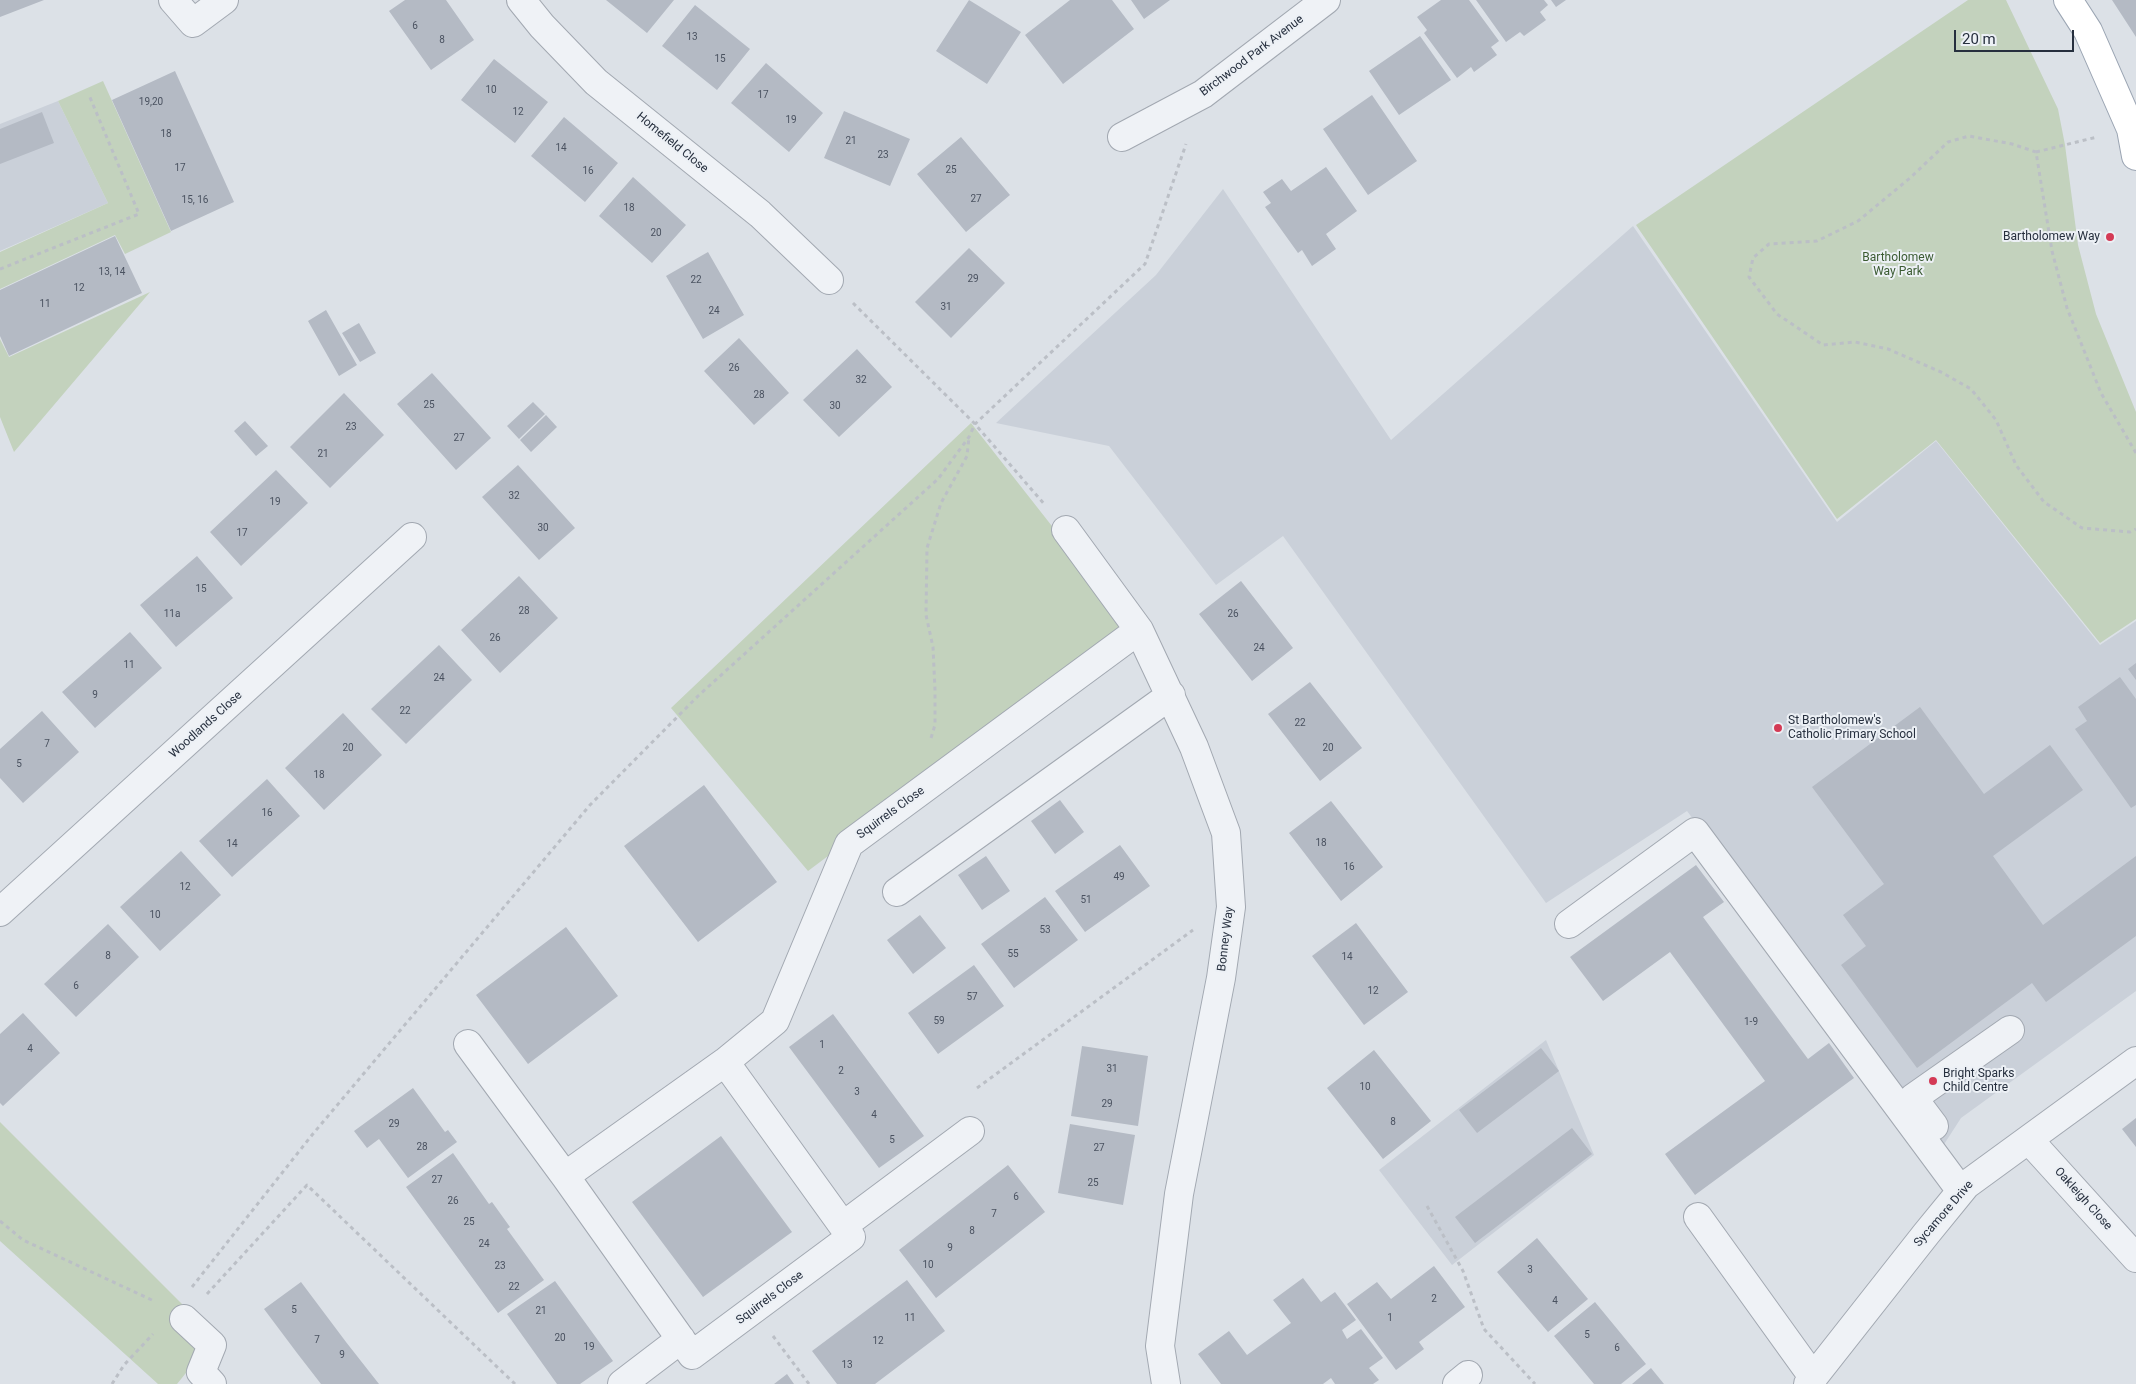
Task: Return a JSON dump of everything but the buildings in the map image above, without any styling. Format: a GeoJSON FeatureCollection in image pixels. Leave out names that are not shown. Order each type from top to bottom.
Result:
{"type":"FeatureCollection","features":[{"type":"Feature","properties":{"kind":"main road"},"geometry":{"type":"LineString","coordinates":[[2068,0],[2088,31],[2130,129],[2136,156]]}},
{"type":"Feature","properties":{"kind":"street"},"geometry":{"type":"LineString","coordinates":[[173,0],[193,23],[224,0]]}},
{"type":"Feature","properties":{"kind":"street","name":"Homefield Close"},"geometry":{"type":"LineString","coordinates":[[521,0],[542,26],[596,82],[760,214],[829,280]]}},
{"type":"Feature","properties":{"kind":"street","name":"Birchwood Park Avenue"},"geometry":{"type":"LineString","coordinates":[[1122,137],[1203,94],[1326,0]]}},
{"type":"Feature","properties":{"kind":"street","name":"Bonney Way"},"geometry":{"type":"LineString","coordinates":[[1066,530],[1139,630],[1194,747],[1226,833],[1231,906],[1221,978],[1179,1194],[1160,1346],[1166,1384]]}},
{"type":"Feature","properties":{"kind":"street","name":"Woodlands Close"},"geometry":{"type":"LineString","coordinates":[[0,912],[412,537]]}},
{"type":"Feature","properties":{"kind":"street","name":"Squirrels Close"},"geometry":{"type":"LineString","coordinates":[[565,1176],[725,1062],[776,1021],[849,844],[1139,630]]}},
{"type":"Feature","properties":{"kind":"street"},"geometry":{"type":"LineString","coordinates":[[897,892],[1171,695]]}},
{"type":"Feature","properties":{"kind":"street"},"geometry":{"type":"LineString","coordinates":[[1569,924],[1695,832],[1968,1185]]}},
{"type":"Feature","properties":{"kind":"street"},"geometry":{"type":"LineString","coordinates":[[1968,1185],[1913,1098],[2010,1030]]}},
{"type":"Feature","properties":{"kind":"street","name":"Squirrels Close"},"geometry":{"type":"LineString","coordinates":[[468,1044],[565,1176],[692,1355],[851,1237],[844,1225]]}},
{"type":"Feature","properties":{"kind":"street","name":"Sycamore Drive"},"geometry":{"type":"LineString","coordinates":[[1811,1380],[1968,1185],[2136,1060]]}},
{"type":"Feature","properties":{"kind":"street"},"geometry":{"type":"LineString","coordinates":[[725,1062],[844,1225],[970,1131]]}},
{"type":"Feature","properties":{"kind":"street","name":"Oakleigh Close"},"geometry":{"type":"LineString","coordinates":[[2029,1140],[2136,1258]]}},
{"type":"Feature","properties":{"kind":"street"},"geometry":{"type":"LineString","coordinates":[[1698,1217],[1811,1380]]}},
{"type":"Feature","properties":{"kind":"street"},"geometry":{"type":"LineString","coordinates":[[179,1314],[212,1344],[201,1372],[212,1384]]}},
{"type":"Feature","properties":{"kind":"street"},"geometry":{"type":"LineString","coordinates":[[622,1384],[681,1339]]}},
{"type":"Feature","properties":{"kind":"path"},"geometry":{"type":"LineString","coordinates":[[179,1314],[312,1135],[590,805],[698,696],[938,479],[969,437],[975,424],[1145,264],[1203,94]]}},
{"type":"Feature","properties":{"kind":"path"},"geometry":{"type":"LineString","coordinates":[[0,269],[139,214],[89,95]]}},
{"type":"Feature","properties":{"kind":"path"},"geometry":{"type":"LineString","coordinates":[[2130,129],[2036,152],[2012,144],[1969,136],[1948,142],[1910,178],[1858,221],[1817,241],[1769,244],[1753,258],[1749,277],[1777,314],[1823,345],[1855,342],[1888,349],[1941,372],[1971,389],[1996,420],[2016,465],[2044,502],[2082,528],[2130,532],[2136,529]]}},
{"type":"Feature","properties":{"kind":"path"},"geometry":{"type":"LineString","coordinates":[[2036,152],[2052,251],[2067,308],[2101,393],[2136,453]]}},
{"type":"Feature","properties":{"kind":"path"},"geometry":{"type":"LineString","coordinates":[[829,280],[975,424],[1066,530]]}},
{"type":"Feature","properties":{"kind":"path"},"geometry":{"type":"LineString","coordinates":[[926,788],[926,760],[934,725],[935,690],[933,647],[926,615],[925,576],[927,548],[941,503],[967,456],[969,437]]}},
{"type":"Feature","properties":{"kind":"path"},"geometry":{"type":"LineString","coordinates":[[977,1088],[1202,923],[1228,926]]}},
{"type":"Feature","properties":{"kind":"path"},"geometry":{"type":"LineString","coordinates":[[112,1384],[124,1365],[179,1314],[307,1185],[515,1384]]}},
{"type":"Feature","properties":{"kind":"path"},"geometry":{"type":"LineString","coordinates":[[1427,1206],[1463,1271],[1484,1329],[1535,1384]]}},
{"type":"Feature","properties":{"kind":"path"},"geometry":{"type":"LineString","coordinates":[[0,1221],[22,1240],[179,1314]]}},
{"type":"Feature","properties":{"kind":"path"},"geometry":{"type":"LineString","coordinates":[[754,1310],[809,1384]]}},
{"type":"Feature","properties":{"kind":"shaded area"},"geometry":{"type":"Polygon","coordinates":[[[58,101],[108,203],[0,251],[0,124],[58,101]]]}},
{"type":"Feature","properties":{"kind":"shaded area","name":"St Bartholomew's Catholic Primary School"},"geometry":{"type":"Polygon","coordinates":[[[1223,189],[1391,440],[1633,226],[1837,522],[1936,441],[2100,645],[2136,621],[2136,991],[1961,1118],[1941,1149],[1687,811],[1546,903],[1283,536],[1216,585],[1109,446],[996,423],[1156,275],[1223,189]]]}},
{"type":"Feature","properties":{"kind":"shaded area"},"geometry":{"type":"Polygon","coordinates":[[[1546,1040],[1594,1155],[1452,1265],[1379,1170],[1546,1040]]]}},
{"type":"Feature","properties":{"kind":"green space","name":"Bartholomew Way Park"},"geometry":{"type":"Polygon","coordinates":[[[1968,0],[2006,0],[2058,109],[2065,145],[2078,245],[2096,314],[2136,412],[2136,619],[2100,643],[1936,440],[1837,519],[1636,225],[1968,0]]]}},
{"type":"Feature","properties":{"kind":"green space"},"geometry":{"type":"Polygon","coordinates":[[[103,81],[171,232],[125,254],[115,235],[0,289],[0,252],[108,203],[58,101],[103,81]]]}},
{"type":"Feature","properties":{"kind":"green space"},"geometry":{"type":"Polygon","coordinates":[[[150,292],[14,452],[0,417],[0,339],[9,357],[150,292]]]}},
{"type":"Feature","properties":{"kind":"green space"},"geometry":{"type":"Polygon","coordinates":[[[971,423],[1132,628],[808,871],[671,708],[971,423]]]}},
{"type":"Feature","properties":{"kind":"green space"},"geometry":{"type":"Polygon","coordinates":[[[0,1122],[215,1337],[177,1384],[158,1384],[0,1241],[0,1122]]]}},
{"type":"Feature","properties":{"kind":"place","name":"Bartholomew Way"},"geometry":{"type":"Point","coordinates":[2110,237]}},
{"type":"Feature","properties":{"kind":"place","name":"St Bartholomew's Catholic Primary School"},"geometry":{"type":"Point","coordinates":[1778,728]}},
{"type":"Feature","properties":{"kind":"place","name":"Bright Sparks Child Centre"},"geometry":{"type":"Point","coordinates":[1933,1081]}}]}
